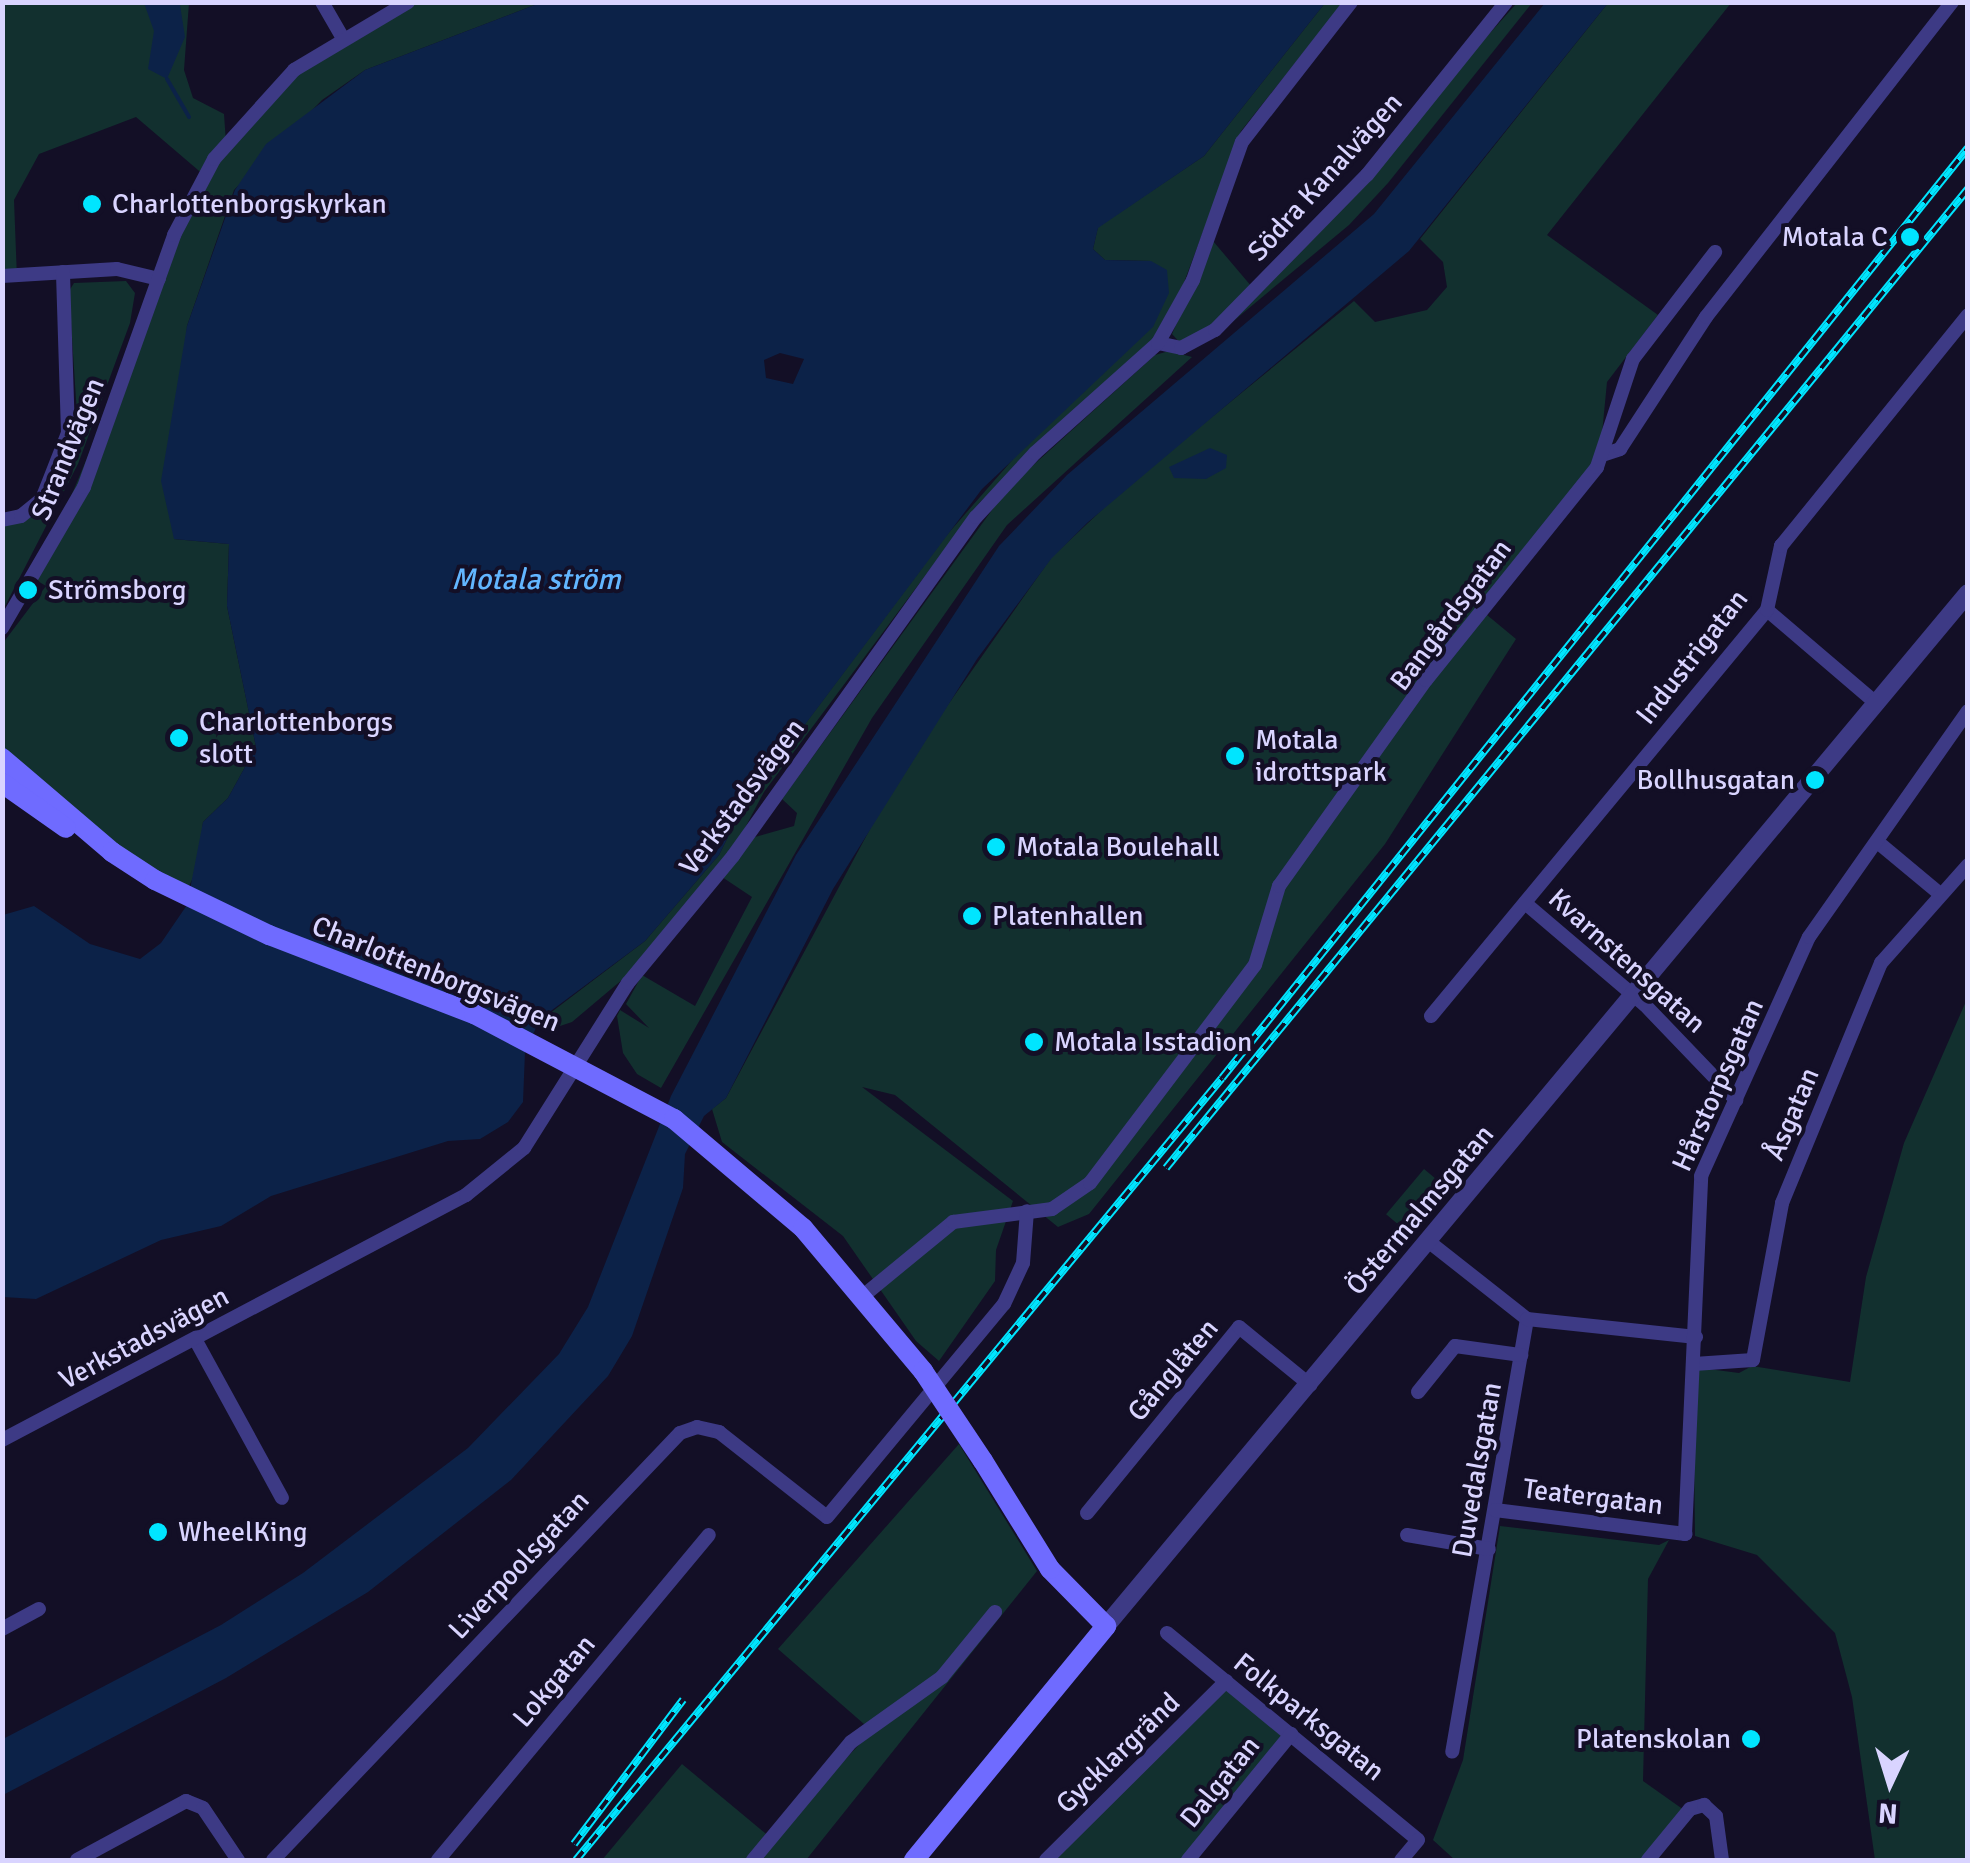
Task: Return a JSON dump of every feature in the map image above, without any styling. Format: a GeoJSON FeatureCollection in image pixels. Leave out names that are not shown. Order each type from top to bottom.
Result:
{"type":"FeatureCollection","features":[{"type":"Feature","properties":{"kind":"main road","name":"Charlottenborgsvägen"},"geometry":{"type":"LineString","coordinates":[[2,758],[112,852]]}},
{"type":"Feature","properties":{"kind":"main road","name":"Charlottenborgsvägen"},"geometry":{"type":"LineString","coordinates":[[2,783],[112,852],[269,936],[532,1041],[657,1108],[712,1146],[803,1228],[864,1296],[923,1371],[1050,1570],[1106,1626]]}},
{"type":"Feature","properties":{"kind":"main road","name":"Östermalmsgatan"},"geometry":{"type":"LineString","coordinates":[[914,1860],[1106,1626]]}},
{"type":"Feature","properties":{"kind":"street"},"geometry":{"type":"LineString","coordinates":[[322,2],[342,36]]}},
{"type":"Feature","properties":{"kind":"street","name":"Strandvägen"},"geometry":{"type":"LineString","coordinates":[[2,628],[89,478],[185,211],[224,144],[280,82],[342,36],[408,2]]}},
{"type":"Feature","properties":{"kind":"street","name":"Verkstadsvägen"},"geometry":{"type":"LineString","coordinates":[[2,1440],[482,1185],[539,1130],[628,983],[733,856],[976,517],[1035,452],[1158,343],[1193,280],[1248,132],[1350,2]]}},
{"type":"Feature","properties":{"kind":"street","name":"Södra Kanalvägen"},"geometry":{"type":"LineString","coordinates":[[1158,343],[1181,348],[1210,336],[1367,175],[1506,2]]}},
{"type":"Feature","properties":{"kind":"street","name":"Bangårdsgatan"},"geometry":{"type":"LineString","coordinates":[[1605,454],[1620,449],[1706,317],[1952,2]]}},
{"type":"Feature","properties":{"kind":"street","name":"Bangårdsgatan"},"geometry":{"type":"LineString","coordinates":[[864,1296],[953,1222],[1063,1204],[1095,1178],[1256,965],[1279,886],[1426,680],[1605,454],[1633,359],[1715,252]]}},
{"type":"Feature","properties":{"kind":"street"},"geometry":{"type":"LineString","coordinates":[[2,276],[117,270],[160,278]]}},
{"type":"Feature","properties":{"kind":"street","name":"Strandvägen"},"geometry":{"type":"LineString","coordinates":[[2,520],[21,516],[42,499],[68,433],[63,272]]}},
{"type":"Feature","properties":{"kind":"street","name":"Industrigatan"},"geometry":{"type":"LineString","coordinates":[[1431,1016],[1766,610],[1781,546],[1968,314]]}},
{"type":"Feature","properties":{"kind":"street","name":"Östermalmsgatan"},"geometry":{"type":"LineString","coordinates":[[1106,1626],[1968,593]]}},
{"type":"Feature","properties":{"kind":"street"},"geometry":{"type":"LineString","coordinates":[[1766,610],[1877,704]]}},
{"type":"Feature","properties":{"kind":"street","name":"Hårstorpsgatan"},"geometry":{"type":"LineString","coordinates":[[1685,1534],[1696,1337],[1698,1195],[1809,937],[1880,844],[1968,711]]}},
{"type":"Feature","properties":{"kind":"street"},"geometry":{"type":"LineString","coordinates":[[1880,844],[1940,894]]}},
{"type":"Feature","properties":{"kind":"street","name":"Åsgatan"},"geometry":{"type":"LineString","coordinates":[[1694,1364],[1753,1360],[1782,1203],[1881,964],[1968,865]]}},
{"type":"Feature","properties":{"kind":"street","name":"Kvarnstensgatan"},"geometry":{"type":"LineString","coordinates":[[1525,903],[1635,996],[1736,1100]]}},
{"type":"Feature","properties":{"kind":"street","name":"Liverpoolsgatan"},"geometry":{"type":"LineString","coordinates":[[272,1860],[680,1433],[697,1427],[719,1432],[827,1518],[1004,1304],[1022,1263],[1028,1211]]}},
{"type":"Feature","properties":{"kind":"street"},"geometry":{"type":"LineString","coordinates":[[1428,1241],[1527,1318],[1696,1337]]}},
{"type":"Feature","properties":{"kind":"street","name":"Duvedalsgatan"},"geometry":{"type":"LineString","coordinates":[[1452,1752],[1527,1318]]}},
{"type":"Feature","properties":{"kind":"street","name":"Gånglåten"},"geometry":{"type":"LineString","coordinates":[[1087,1513],[1238,1327],[1310,1385]]}},
{"type":"Feature","properties":{"kind":"street"},"geometry":{"type":"LineString","coordinates":[[196,1339],[282,1498]]}},
{"type":"Feature","properties":{"kind":"street"},"geometry":{"type":"LineString","coordinates":[[1418,1392],[1455,1346],[1522,1354]]}},
{"type":"Feature","properties":{"kind":"street","name":"Teatergatan"},"geometry":{"type":"LineString","coordinates":[[1495,1510],[1685,1534]]}},
{"type":"Feature","properties":{"kind":"street","name":"Lokgatan"},"geometry":{"type":"LineString","coordinates":[[438,1860],[710,1535]]}},
{"type":"Feature","properties":{"kind":"street"},"geometry":{"type":"LineString","coordinates":[[1406,1535],[1489,1549]]}},
{"type":"Feature","properties":{"kind":"street"},"geometry":{"type":"LineString","coordinates":[[2,1628],[39,1608]]}},
{"type":"Feature","properties":{"kind":"street"},"geometry":{"type":"LineString","coordinates":[[754,1860],[850,1742],[942,1677],[996,1612]]}},
{"type":"Feature","properties":{"kind":"street","name":"Folkparksgatan"},"geometry":{"type":"LineString","coordinates":[[1167,1633],[1418,1840],[1401,1860]]}},
{"type":"Feature","properties":{"kind":"street","name":"Gycklargränd"},"geometry":{"type":"LineString","coordinates":[[1046,1860],[1226,1682]]}},
{"type":"Feature","properties":{"kind":"street","name":"Dalgatan"},"geometry":{"type":"LineString","coordinates":[[1188,1860],[1292,1734]]}},
{"type":"Feature","properties":{"kind":"street"},"geometry":{"type":"LineString","coordinates":[[77,1860],[186,1800],[202,1808],[238,1860]]}},
{"type":"Feature","properties":{"kind":"street"},"geometry":{"type":"LineString","coordinates":[[1648,1860],[1690,1809],[1704,1806],[1716,1816],[1722,1860]]}},
{"type":"Feature","properties":{"kind":"green space"},"geometry":{"type":"Polygon","coordinates":[[[3,3],[189,3],[184,70],[193,98],[224,114],[226,143],[307,61],[413,3],[540,3],[365,70],[322,100],[234,190],[187,326],[174,539],[229,544],[227,606],[256,747],[228,798],[203,822],[198,868],[188,888],[124,850],[3,749],[3,643],[46,586],[36,580],[205,176],[136,117],[39,154],[14,200],[17,278],[3,279],[3,3]]]}},
{"type":"Feature","properties":{"kind":"green space"},"geometry":{"type":"Polygon","coordinates":[[[1325,3],[1343,3],[1241,131],[1183,285],[1152,340],[980,502],[764,792],[739,839],[623,979],[572,1022],[554,1028],[537,1023],[645,941],[719,855],[743,807],[945,537],[1036,433],[1151,261],[1105,260],[1093,249],[1098,227],[1204,156],[1325,3]]]}},
{"type":"Feature","properties":{"kind":"green space"},"geometry":{"type":"Polygon","coordinates":[[[1517,3],[1532,3],[1388,183],[1349,225],[1225,328],[1517,3]]]}},
{"type":"Feature","properties":{"kind":"green space","name":"Motala idrottspark"},"geometry":{"type":"Polygon","coordinates":[[[1608,3],[1731,3],[1547,235],[1658,315],[1607,382],[1598,475],[1481,610],[1516,639],[1385,844],[1089,1214],[1058,1227],[895,1095],[862,1087],[1013,1201],[996,1250],[995,1281],[939,1361],[916,1341],[843,1236],[722,1142],[712,1109],[726,1098],[900,773],[1051,558],[1125,488],[1354,301],[1375,322],[1427,310],[1447,287],[1443,262],[1420,239],[1608,3]]]}},
{"type":"Feature","properties":{"kind":"green space"},"geometry":{"type":"Polygon","coordinates":[[[1213,241],[1252,287],[1211,332],[1182,345],[1172,334],[1213,241]]]}},
{"type":"Feature","properties":{"kind":"green space"},"geometry":{"type":"Polygon","coordinates":[[[126,281],[135,293],[130,323],[78,464],[3,610],[3,526],[32,517],[46,503],[77,415],[69,291],[74,283],[126,281]]]}},
{"type":"Feature","properties":{"kind":"green space"},"geometry":{"type":"Polygon","coordinates":[[[1169,351],[1192,357],[1007,525],[872,718],[661,1088],[637,1074],[623,1053],[617,1016],[620,1010],[649,1028],[626,1004],[642,975],[695,1006],[752,897],[722,877],[755,837],[794,826],[797,813],[782,799],[1008,488],[1155,355],[1169,351]]]}},
{"type":"Feature","properties":{"kind":"green space"},"geometry":{"type":"Polygon","coordinates":[[[1967,999],[1967,1860],[1875,1860],[1852,1697],[1835,1633],[1757,1555],[1695,1536],[1693,1367],[1739,1373],[1752,1366],[1850,1382],[1866,1277],[1904,1143],[1967,999]]]}},
{"type":"Feature","properties":{"kind":"green space"},"geometry":{"type":"Polygon","coordinates":[[[1424,1169],[1443,1185],[1405,1230],[1386,1214],[1424,1169]]]}},
{"type":"Feature","properties":{"kind":"green space"},"geometry":{"type":"Polygon","coordinates":[[[959,1444],[1037,1571],[806,1860],[602,1860],[682,1764],[771,1838],[872,1731],[778,1649],[959,1444]]]}},
{"type":"Feature","properties":{"kind":"green space"},"geometry":{"type":"Polygon","coordinates":[[[1500,1526],[1659,1545],[1669,1540],[1648,1579],[1643,1781],[1684,1810],[1645,1860],[1455,1860],[1433,1840],[1463,1760],[1500,1526]]]}},
{"type":"Feature","properties":{"kind":"green space"},"geometry":{"type":"Polygon","coordinates":[[[1220,1684],[1295,1738],[1193,1860],[1050,1860],[1220,1684]]]}},
{"type":"Feature","properties":{"kind":"water"},"geometry":{"type":"Polygon","coordinates":[[[144,3],[180,5],[185,37],[167,79],[148,69],[154,31],[144,3]]]}},
{"type":"Feature","properties":{"kind":"water","name":"Motala ström"},"geometry":{"type":"Polygon","coordinates":[[[540,3],[1325,3],[1204,156],[1098,228],[1093,249],[1105,260],[1151,261],[1167,270],[1169,293],[1153,327],[982,489],[743,807],[719,855],[645,941],[540,1019],[525,1052],[523,1102],[508,1122],[480,1139],[448,1141],[271,1196],[221,1226],[161,1240],[36,1299],[3,1297],[3,915],[34,906],[90,944],[140,959],[161,943],[187,905],[203,822],[228,798],[256,747],[227,606],[229,544],[174,539],[161,481],[187,326],[235,190],[266,144],[365,70],[540,3]],[[780,353],[764,360],[766,378],[793,384],[804,359],[780,353]]]}},
{"type":"Feature","properties":{"kind":"water"},"geometry":{"type":"Polygon","coordinates":[[[1545,3],[1608,3],[1409,251],[1087,523],[1051,559],[977,659],[833,889],[726,1098],[704,1116],[685,1154],[683,1188],[632,1336],[608,1376],[511,1480],[368,1592],[226,1678],[3,1795],[3,1739],[221,1625],[303,1573],[468,1448],[559,1354],[588,1307],[671,1096],[796,855],[999,546],[1067,475],[1374,214],[1545,3]]]}},
{"type":"Feature","properties":{"kind":"water"},"geometry":{"type":"Polygon","coordinates":[[[1210,448],[1227,455],[1226,468],[1206,479],[1174,478],[1169,467],[1210,448]]]}},
{"type":"Feature","properties":{"kind":"waterway"},"geometry":{"type":"LineString","coordinates":[[167,79],[189,117]]}},
{"type":"Feature","properties":{"kind":"railway"},"geometry":{"type":"LineString","coordinates":[[576,1860],[1222,1078],[1968,148]]}},
{"type":"Feature","properties":{"kind":"railway"},"geometry":{"type":"LineString","coordinates":[[1166,1168],[1968,189]]}},
{"type":"Feature","properties":{"kind":"railway"},"geometry":{"type":"LineString","coordinates":[[574,1844],[683,1700]]}},
{"type":"Feature","properties":{"kind":"place","name":"Charlottenborgskyrkan"},"geometry":{"type":"Point","coordinates":[92,204]}},
{"type":"Feature","properties":{"kind":"place","name":"Motala C"},"geometry":{"type":"Point","coordinates":[1910,237]}},
{"type":"Feature","properties":{"kind":"place","name":"Strömsborg"},"geometry":{"type":"Point","coordinates":[28,590]}},
{"type":"Feature","properties":{"kind":"place","name":"Charlottenborgs slott"},"geometry":{"type":"Point","coordinates":[179,738]}},
{"type":"Feature","properties":{"kind":"place","name":"Motala idrottspark"},"geometry":{"type":"Point","coordinates":[1235,756]}},
{"type":"Feature","properties":{"kind":"place","name":"Bollhusgatan"},"geometry":{"type":"Point","coordinates":[1815,780]}},
{"type":"Feature","properties":{"kind":"place","name":"Motala Boulehall"},"geometry":{"type":"Point","coordinates":[996,847]}},
{"type":"Feature","properties":{"kind":"place","name":"Platenhallen"},"geometry":{"type":"Point","coordinates":[972,916]}},
{"type":"Feature","properties":{"kind":"place","name":"Motala Isstadion"},"geometry":{"type":"Point","coordinates":[1034,1042]}},
{"type":"Feature","properties":{"kind":"place","name":"WheelKing"},"geometry":{"type":"Point","coordinates":[158,1532]}},
{"type":"Feature","properties":{"kind":"place","name":"Platenskolan"},"geometry":{"type":"Point","coordinates":[1751,1739]}}]}
